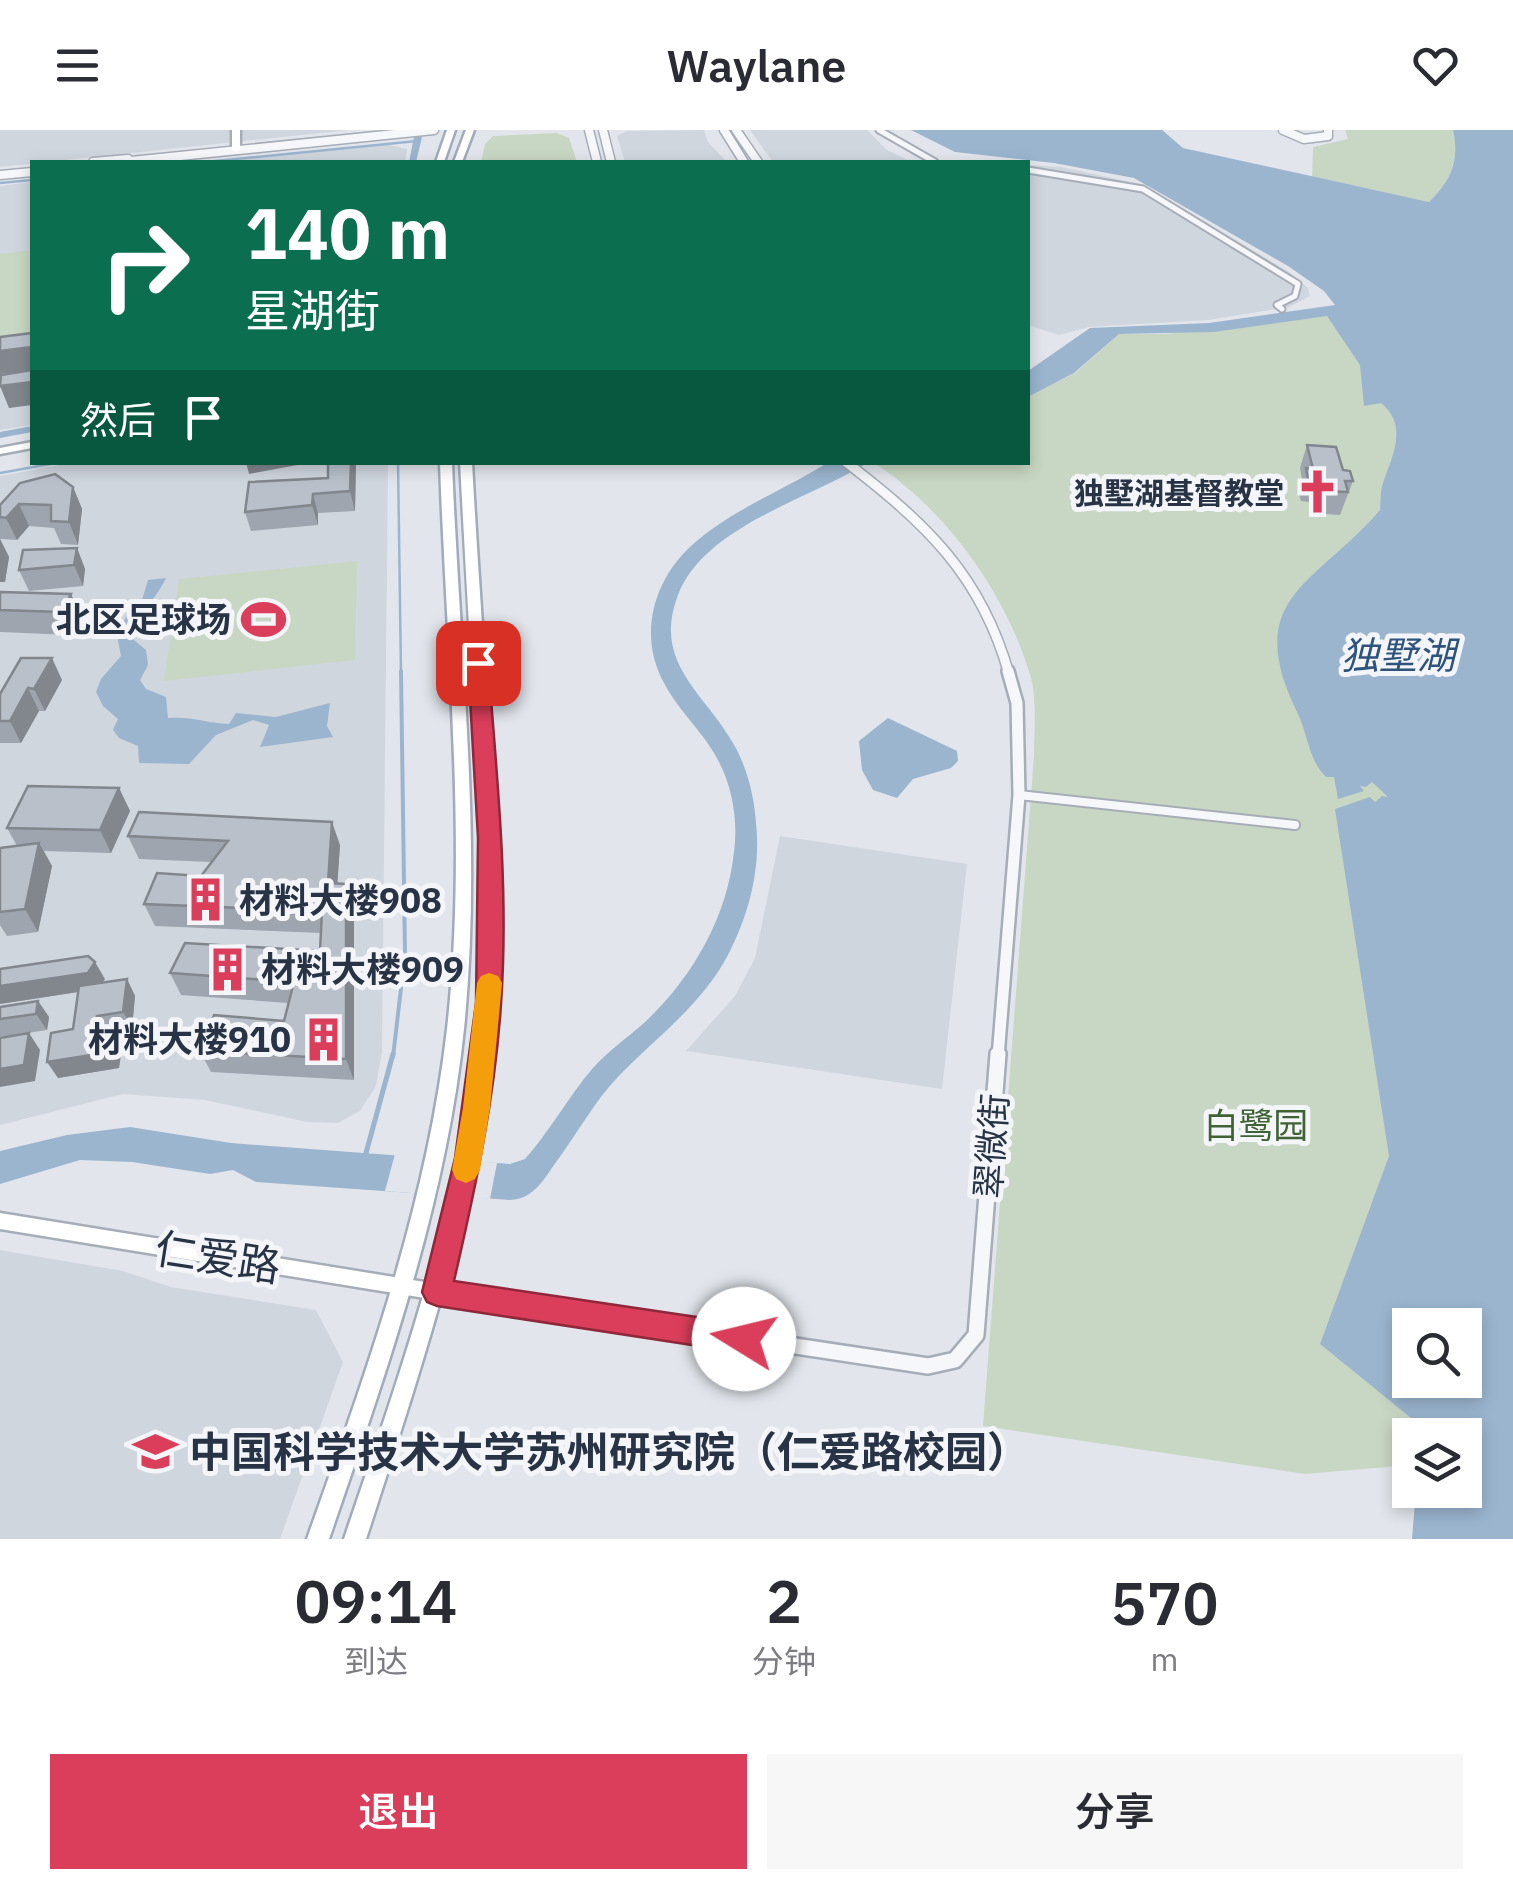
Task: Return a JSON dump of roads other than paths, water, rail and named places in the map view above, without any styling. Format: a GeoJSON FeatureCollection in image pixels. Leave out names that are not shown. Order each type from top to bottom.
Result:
{"type":"FeatureCollection","features":[{"type":"Feature","properties":{"kind":"main road"},"geometry":{"type":"LineString","coordinates":[[236,130],[236,149]]}},
{"type":"Feature","properties":{"kind":"main road"},"geometry":{"type":"LineString","coordinates":[[441,160],[451,130]]}},
{"type":"Feature","properties":{"kind":"main road"},"geometry":{"type":"LineString","coordinates":[[459,160],[470,130]]}},
{"type":"Feature","properties":{"kind":"main road"},"geometry":{"type":"LineString","coordinates":[[0,451],[30,445]]}},
{"type":"Feature","properties":{"kind":"main road"},"geometry":{"type":"LineString","coordinates":[[0,459],[30,454]]}},
{"type":"Feature","properties":{"kind":"main road"},"geometry":{"type":"LineString","coordinates":[[318,1539],[404,1288],[452,1054],[462,952],[462,843],[446,465]]}},
{"type":"Feature","properties":{"kind":"main road"},"geometry":{"type":"LineString","coordinates":[[356,1539],[437,1292],[460,1200],[489,1003],[491,893],[466,465]]}},
{"type":"Feature","properties":{"kind":"main road","name":"仁爱路"},"geometry":{"type":"LineString","coordinates":[[0,1221],[437,1292]]}},
{"type":"Feature","properties":{"kind":"street"},"geometry":{"type":"LineString","coordinates":[[139,160],[434,130]]}},
{"type":"Feature","properties":{"kind":"street"},"geometry":{"type":"LineString","coordinates":[[589,130],[596,160]]}},
{"type":"Feature","properties":{"kind":"street"},"geometry":{"type":"LineString","coordinates":[[603,130],[610,160]]}},
{"type":"Feature","properties":{"kind":"street"},"geometry":{"type":"LineString","coordinates":[[724,130],[743,160]]}},
{"type":"Feature","properties":{"kind":"street"},"geometry":{"type":"LineString","coordinates":[[736,130],[757,160]]}},
{"type":"Feature","properties":{"kind":"street"},"geometry":{"type":"LineString","coordinates":[[879,130],[932,160]]}},
{"type":"Feature","properties":{"kind":"street"},"geometry":{"type":"LineString","coordinates":[[1283,130],[1292,137],[1314,140],[1328,136],[1328,130]]}},
{"type":"Feature","properties":{"kind":"street"},"geometry":{"type":"LineString","coordinates":[[115,160],[236,149]]}},
{"type":"Feature","properties":{"kind":"street"},"geometry":{"type":"LineString","coordinates":[[0,174],[30,170]]}},
{"type":"Feature","properties":{"kind":"street"},"geometry":{"type":"LineString","coordinates":[[1030,170],[1143,189],[1298,284],[1295,296],[1277,305],[1282,309]]}},
{"type":"Feature","properties":{"kind":"street","name":"翠微街"},"geometry":{"type":"LineString","coordinates":[[437,1292],[928,1366],[943,1365],[964,1354],[978,1326],[1019,795],[1016,703],[991,621],[966,577],[936,538],[850,465]]}},
{"type":"Feature","properties":{"kind":"street"},"geometry":{"type":"LineString","coordinates":[[1019,795],[1295,825]]}},
{"type":"Feature","properties":{"kind":"water","name":"独墅湖"},"geometry":{"type":"Polygon","coordinates":[[[911,130],[1162,130],[1183,148],[1429,202],[1452,169],[1453,130],[1513,130],[1513,1539],[1412,1539],[1415,1508],[1482,1508],[1482,1418],[1411,1418],[1320,1344],[1389,1156],[1335,809],[1370,797],[1375,802],[1382,796],[1388,797],[1372,782],[1360,786],[1364,791],[1338,799],[1334,777],[1326,777],[1312,755],[1282,675],[1277,643],[1282,618],[1293,596],[1380,510],[1382,486],[1396,443],[1395,422],[1381,403],[1364,406],[1360,365],[1327,316],[1214,332],[1119,334],[1074,373],[1030,396],[1030,370],[1090,328],[1209,323],[1335,305],[1324,291],[1288,266],[1134,178],[955,152],[911,130]]]}},
{"type":"Feature","properties":{"kind":"water"},"geometry":{"type":"Polygon","coordinates":[[[823,465],[863,465],[734,533],[691,571],[678,595],[672,619],[676,658],[733,743],[752,792],[757,857],[752,891],[728,955],[705,990],[609,1087],[533,1191],[510,1200],[256,1182],[233,1170],[210,1174],[132,1162],[80,1160],[0,1184],[0,1151],[67,1135],[130,1127],[231,1143],[510,1164],[525,1159],[593,1068],[644,1023],[677,987],[704,945],[724,900],[734,852],[731,796],[714,753],[664,683],[656,665],[651,628],[659,592],[678,560],[706,533],[823,465]]]}},
{"type":"Feature","properties":{"kind":"water"},"geometry":{"type":"Polygon","coordinates":[[[166,578],[142,616],[134,640],[146,650],[148,665],[140,680],[146,689],[166,697],[168,718],[229,724],[236,713],[276,717],[330,703],[327,726],[333,737],[260,747],[269,725],[253,720],[216,735],[189,764],[139,763],[138,746],[119,738],[113,730],[118,719],[103,706],[96,692],[101,679],[121,656],[117,635],[128,613],[141,603],[148,580],[166,578]]]}},
{"type":"Feature","properties":{"kind":"water"},"geometry":{"type":"Polygon","coordinates":[[[888,718],[957,751],[958,761],[951,768],[913,779],[897,798],[873,790],[862,770],[859,741],[888,718]]]}},
{"type":"Feature","properties":{"kind":"waterway"},"geometry":{"type":"LineString","coordinates":[[412,160],[418,137]]}},
{"type":"Feature","properties":{"kind":"waterway"},"geometry":{"type":"LineString","coordinates":[[225,160],[417,141]]}},
{"type":"Feature","properties":{"kind":"waterway"},"geometry":{"type":"LineString","coordinates":[[0,183],[30,180]]}},
{"type":"Feature","properties":{"kind":"waterway"},"geometry":{"type":"LineString","coordinates":[[0,435],[30,429]]}},
{"type":"Feature","properties":{"kind":"waterway"},"geometry":{"type":"LineString","coordinates":[[0,473],[44,465]]}},
{"type":"Feature","properties":{"kind":"waterway"},"geometry":{"type":"LineString","coordinates":[[398,465],[401,674]]}},
{"type":"Feature","properties":{"kind":"waterway"},"geometry":{"type":"LineString","coordinates":[[393,1057],[405,954],[401,671]]}},
{"type":"Feature","properties":{"kind":"waterway"},"geometry":{"type":"LineString","coordinates":[[366,1153],[393,1054]]}},
{"type":"Feature","properties":{"kind":"place","name":"独墅湖基督教堂"},"geometry":{"type":"Point","coordinates":[1317,492]}},
{"type":"Feature","properties":{"kind":"place","name":"北区足球场"},"geometry":{"type":"Point","coordinates":[264,619]}},
{"type":"Feature","properties":{"kind":"place","name":"材料大楼908"},"geometry":{"type":"Point","coordinates":[206,900]}},
{"type":"Feature","properties":{"kind":"place","name":"材料大楼909"},"geometry":{"type":"Point","coordinates":[228,969]}},
{"type":"Feature","properties":{"kind":"place","name":"材料大楼910"},"geometry":{"type":"Point","coordinates":[324,1039]}},
{"type":"Feature","properties":{"kind":"place","name":"中国科学技术大学苏州研究院（仁爱路校园）"},"geometry":{"type":"Point","coordinates":[156,1451]}},
{"type":"Feature","properties":{"kind":"park label","name":"白鹭园"},"geometry":{"type":"Point","coordinates":[1256,1125]}}]}
